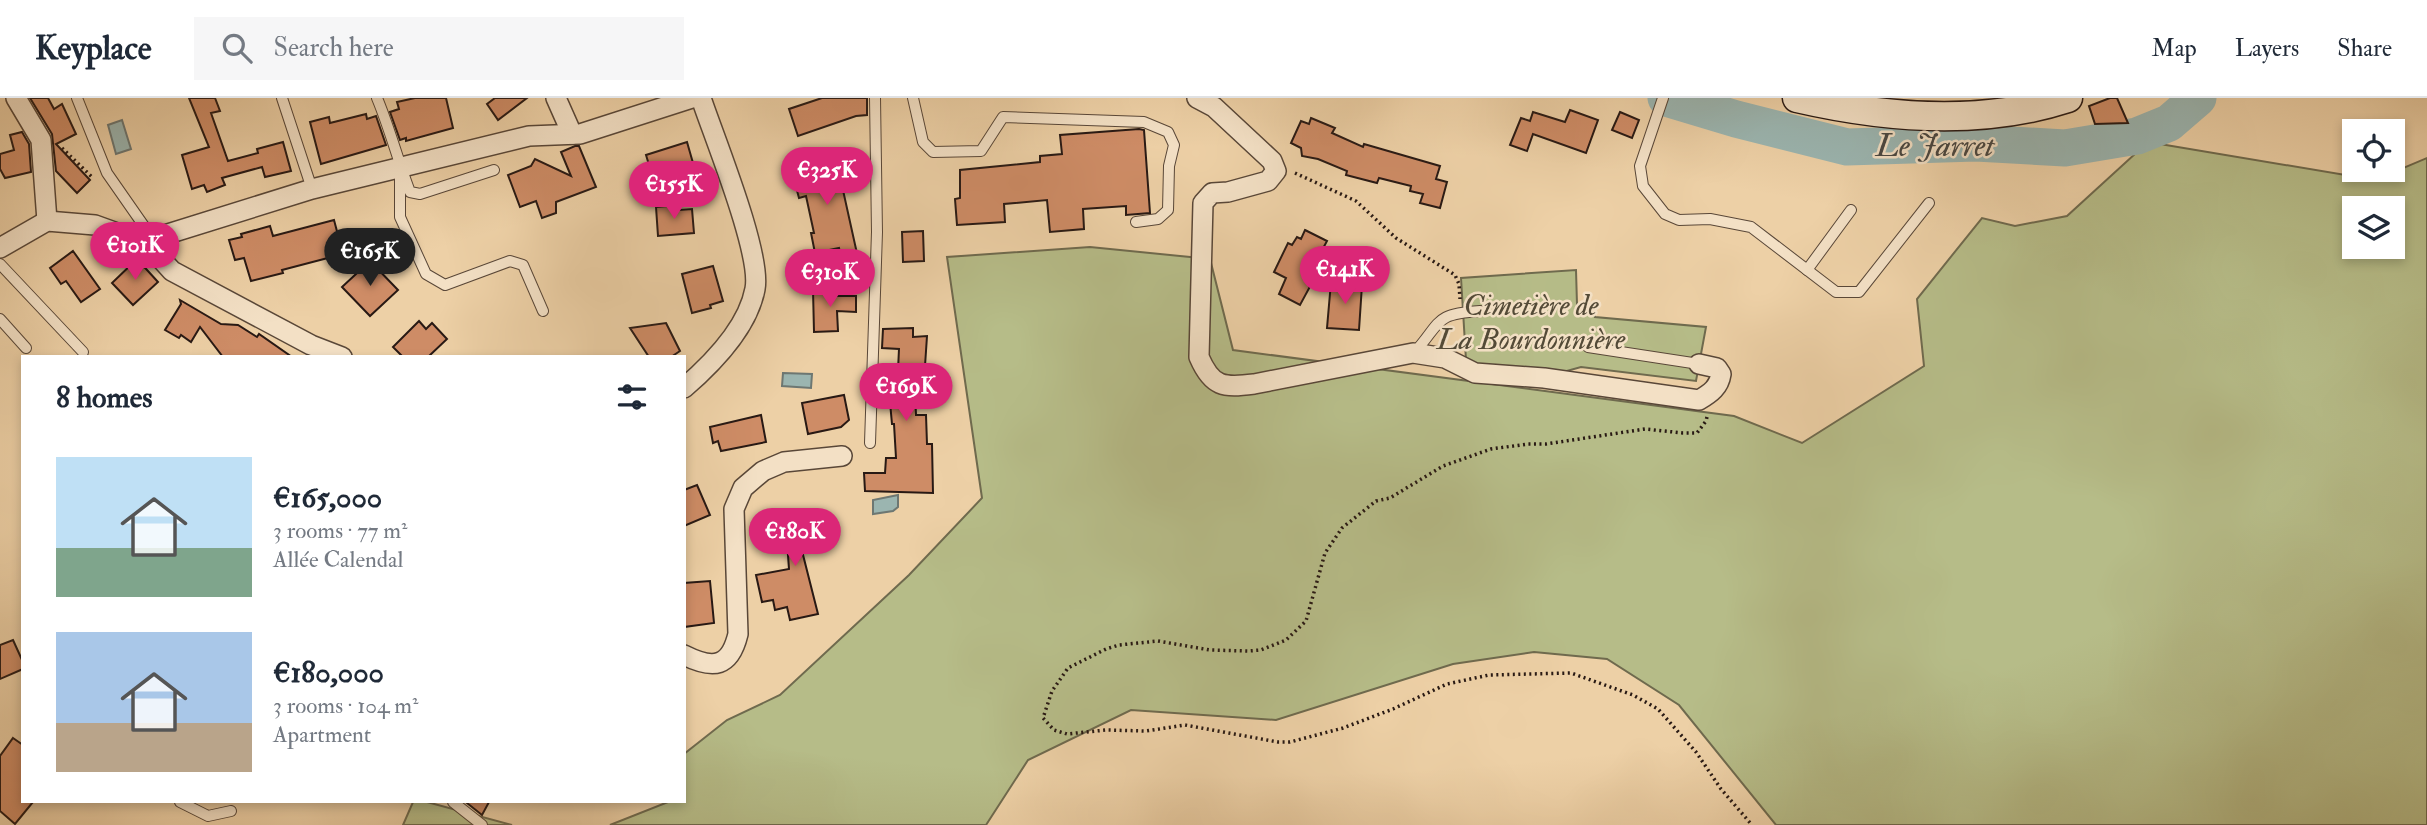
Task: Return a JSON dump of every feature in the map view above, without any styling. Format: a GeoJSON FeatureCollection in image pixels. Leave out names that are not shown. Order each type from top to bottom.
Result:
{"type":"FeatureCollection","features":[{"type":"Feature","properties":{"kind":"main road"},"geometry":{"type":"LineString","coordinates":[[1797,98],[1842,107],[1935,115],[1988,114],[2024,109],[2068,98]]}},
{"type":"Feature","properties":{"kind":"street"},"geometry":{"type":"LineString","coordinates":[[16,98],[41,140],[47,221]]}},
{"type":"Feature","properties":{"kind":"street"},"geometry":{"type":"LineString","coordinates":[[556,98],[572,134]]}},
{"type":"Feature","properties":{"kind":"street"},"geometry":{"type":"LineString","coordinates":[[0,248],[47,221],[95,225],[142,242],[312,189],[529,136],[572,134],[692,98]]}},
{"type":"Feature","properties":{"kind":"street"},"geometry":{"type":"LineString","coordinates":[[686,386],[713,360],[733,335],[751,306],[756,286],[755,265],[742,219],[701,98]]}},
{"type":"Feature","properties":{"kind":"street"},"geometry":{"type":"LineString","coordinates":[[1197,98],[1214,107],[1272,161],[1276,171],[1268,181],[1228,192],[1212,193],[1203,203],[1199,357],[1205,371],[1213,380],[1229,387],[1413,353],[1445,358],[1475,373],[1544,378],[1699,400],[1709,395],[1719,384],[1721,374],[1717,368],[1699,364]]}},
{"type":"Feature","properties":{"kind":"street"},"geometry":{"type":"LineString","coordinates":[[153,239],[162,260],[172,271],[315,351],[333,355]]}},
{"type":"Feature","properties":{"kind":"street"},"geometry":{"type":"LineString","coordinates":[[686,656],[705,664],[723,662],[734,652],[738,634],[733,509],[743,488],[763,471],[785,462],[842,456]]}},
{"type":"Feature","properties":{"kind":"lane"},"geometry":{"type":"LineString","coordinates":[[77,98],[107,173],[153,239]]}},
{"type":"Feature","properties":{"kind":"lane"},"geometry":{"type":"LineString","coordinates":[[282,98],[312,189]]}},
{"type":"Feature","properties":{"kind":"lane"},"geometry":{"type":"LineString","coordinates":[[377,98],[390,127],[400,167],[411,192],[420,194],[494,170]]}},
{"type":"Feature","properties":{"kind":"lane"},"geometry":{"type":"LineString","coordinates":[[870,443],[877,232],[875,98]]}},
{"type":"Feature","properties":{"kind":"lane"},"geometry":{"type":"LineString","coordinates":[[913,98],[923,142],[933,152],[981,151],[1003,117],[1144,122],[1168,132],[1174,145],[1169,166],[1168,211],[1158,219],[1136,222]]}},
{"type":"Feature","properties":{"kind":"lane"},"geometry":{"type":"LineString","coordinates":[[1663,98],[1640,166],[1643,186],[1665,214],[1679,220],[1710,219],[1751,227],[1836,292],[1859,292],[1929,203]]}},
{"type":"Feature","properties":{"kind":"lane"},"geometry":{"type":"LineString","coordinates":[[400,167],[400,217],[426,274],[445,285],[510,261],[523,265],[543,312]]}},
{"type":"Feature","properties":{"kind":"lane"},"geometry":{"type":"LineString","coordinates":[[1807,270],[1851,211]]}},
{"type":"Feature","properties":{"kind":"lane"},"geometry":{"type":"LineString","coordinates":[[0,264],[83,352]]}},
{"type":"Feature","properties":{"kind":"lane"},"geometry":{"type":"LineString","coordinates":[[1413,353],[1440,319],[1460,312],[1480,311]]}},
{"type":"Feature","properties":{"kind":"lane"},"geometry":{"type":"LineString","coordinates":[[0,319],[26,348]]}},
{"type":"Feature","properties":{"kind":"lane"},"geometry":{"type":"LineString","coordinates":[[1588,347],[1699,364]]}},
{"type":"Feature","properties":{"kind":"lane"},"geometry":{"type":"LineString","coordinates":[[182,803],[208,816],[231,811]]}},
{"type":"Feature","properties":{"kind":"lane"},"geometry":{"type":"LineString","coordinates":[[454,803],[482,825]]}},
{"type":"Feature","properties":{"kind":"path"},"geometry":{"type":"LineString","coordinates":[[1276,171],[1290,170],[1356,201],[1396,238],[1455,275],[1459,284],[1460,305]]}},
{"type":"Feature","properties":{"kind":"path"},"geometry":{"type":"LineString","coordinates":[[1709,395],[1706,421],[1697,432],[1645,429],[1546,444],[1528,444],[1491,449],[1443,466],[1390,498],[1376,501],[1342,528],[1325,553],[1306,621],[1286,640],[1261,650],[1248,651],[1210,650],[1158,641],[1106,649],[1068,668],[1052,691],[1042,718],[1054,730],[1067,734],[1107,730],[1146,731],[1185,725],[1290,742],[1343,728],[1447,684],[1489,675],[1571,673],[1633,695],[1658,709],[1696,752],[1721,789],[1752,825]]}},
{"type":"Feature","properties":{"kind":"green space"},"geometry":{"type":"Polygon","coordinates":[[[2148,142],[2342,174],[2342,182],[2405,182],[2405,167],[2427,158],[2427,825],[1776,825],[1679,705],[1607,659],[1534,652],[1453,664],[1276,720],[1131,710],[1028,760],[986,825],[610,825],[665,803],[686,803],[686,752],[727,720],[780,695],[909,575],[982,498],[947,257],[1090,247],[1210,259],[1233,350],[1734,416],[1802,443],[1924,366],[1917,299],[1982,218],[2015,226],[2067,216],[2148,142]]]}},
{"type":"Feature","properties":{"kind":"green space","name":"Cimetière de La Bourdonnière"},"geometry":{"type":"Polygon","coordinates":[[[1576,270],[1577,304],[1594,305],[1595,317],[1706,327],[1696,381],[1581,367],[1556,374],[1475,367],[1466,360],[1461,278],[1576,270]]]}},
{"type":"Feature","properties":{"kind":"green space"},"geometry":{"type":"Polygon","coordinates":[[[413,803],[431,803],[512,825],[403,825],[413,803]]]}},
{"type":"Feature","properties":{"kind":"water"},"geometry":{"type":"Polygon","coordinates":[[[122,120],[131,149],[116,154],[108,125],[122,120]]]}},
{"type":"Feature","properties":{"kind":"water"},"geometry":{"type":"Polygon","coordinates":[[[783,373],[812,374],[811,388],[782,386],[783,373]]]}},
{"type":"Feature","properties":{"kind":"water"},"geometry":{"type":"Polygon","coordinates":[[[898,495],[898,507],[893,511],[873,514],[873,500],[898,495]]]}},
{"type":"Feature","properties":{"kind":"building"},"geometry":{"type":"Polygon","coordinates":[[[30,98],[48,98],[54,109],[62,104],[76,134],[56,144],[90,180],[77,193],[56,171],[52,134],[30,98]]]}},
{"type":"Feature","properties":{"kind":"building"},"geometry":{"type":"Polygon","coordinates":[[[189,98],[215,98],[220,111],[211,113],[228,161],[258,153],[257,149],[283,142],[291,171],[265,177],[262,167],[222,178],[225,185],[207,192],[204,185],[192,189],[182,155],[209,147],[189,98]]]}},
{"type":"Feature","properties":{"kind":"building"},"geometry":{"type":"Polygon","coordinates":[[[415,98],[446,98],[453,128],[406,141],[406,138],[400,140],[390,112],[399,109],[397,102],[415,98]]]}},
{"type":"Feature","properties":{"kind":"building"},"geometry":{"type":"Polygon","coordinates":[[[495,98],[527,98],[498,120],[487,104],[495,98]]]}},
{"type":"Feature","properties":{"kind":"building"},"geometry":{"type":"Polygon","coordinates":[[[822,98],[867,98],[867,115],[856,116],[798,136],[789,109],[822,98]]]}},
{"type":"Feature","properties":{"kind":"building"},"geometry":{"type":"Polygon","coordinates":[[[2117,98],[2128,123],[2095,124],[2089,106],[2117,98]]]}},
{"type":"Feature","properties":{"kind":"building"},"geometry":{"type":"Polygon","coordinates":[[[1570,110],[1598,120],[1586,153],[1533,134],[1527,151],[1510,145],[1521,118],[1530,121],[1533,112],[1565,122],[1570,110]]]}},
{"type":"Feature","properties":{"kind":"building"},"geometry":{"type":"Polygon","coordinates":[[[1620,112],[1639,120],[1632,138],[1612,130],[1620,112]]]}},
{"type":"Feature","properties":{"kind":"building"},"geometry":{"type":"Polygon","coordinates":[[[366,114],[367,119],[376,116],[386,145],[321,164],[310,122],[329,117],[330,123],[366,114]]]}},
{"type":"Feature","properties":{"kind":"building"},"geometry":{"type":"Polygon","coordinates":[[[1311,118],[1335,128],[1332,133],[1363,147],[1364,144],[1440,166],[1436,179],[1447,182],[1440,208],[1420,203],[1423,194],[1410,191],[1411,186],[1379,178],[1377,183],[1346,175],[1347,171],[1318,159],[1302,156],[1301,148],[1291,143],[1301,121],[1309,124],[1311,118]]]}},
{"type":"Feature","properties":{"kind":"building"},"geometry":{"type":"Polygon","coordinates":[[[1144,130],[1150,213],[1126,215],[1126,206],[1083,209],[1084,229],[1050,232],[1047,200],[1004,204],[1005,222],[957,225],[955,199],[960,198],[960,170],[1040,162],[1040,156],[1062,154],[1060,135],[1144,130]]]}},
{"type":"Feature","properties":{"kind":"building"},"geometry":{"type":"Polygon","coordinates":[[[22,132],[29,144],[31,172],[5,178],[0,169],[0,154],[14,150],[10,135],[22,132]]]}},
{"type":"Feature","properties":{"kind":"building"},"geometry":{"type":"Polygon","coordinates":[[[687,142],[697,177],[682,181],[678,170],[653,178],[646,155],[687,142]]]}},
{"type":"Feature","properties":{"kind":"building"},"geometry":{"type":"Polygon","coordinates":[[[579,146],[596,187],[556,202],[556,213],[542,218],[536,201],[520,207],[508,175],[531,166],[535,159],[571,176],[561,152],[579,146]]]}},
{"type":"Feature","properties":{"kind":"building"},"geometry":{"type":"Polygon","coordinates":[[[835,154],[858,258],[842,261],[839,248],[815,253],[811,233],[814,233],[806,196],[799,198],[795,183],[801,181],[798,167],[808,164],[807,161],[835,154]]]}},
{"type":"Feature","properties":{"kind":"building"},"geometry":{"type":"Polygon","coordinates":[[[679,205],[680,210],[692,209],[694,233],[658,236],[656,207],[679,205]]]}},
{"type":"Feature","properties":{"kind":"building"},"geometry":{"type":"Polygon","coordinates":[[[334,220],[343,254],[251,281],[244,258],[235,260],[229,240],[270,226],[273,236],[334,220]]]}},
{"type":"Feature","properties":{"kind":"building"},"geometry":{"type":"Polygon","coordinates":[[[1305,230],[1327,241],[1313,267],[1315,268],[1309,280],[1313,281],[1300,305],[1279,294],[1286,278],[1274,272],[1288,243],[1292,245],[1297,237],[1301,239],[1305,230]]]}},
{"type":"Feature","properties":{"kind":"building"},"geometry":{"type":"Polygon","coordinates":[[[923,231],[924,261],[903,262],[902,232],[923,231]]]}},
{"type":"Feature","properties":{"kind":"building"},"geometry":{"type":"Polygon","coordinates":[[[73,251],[100,289],[81,302],[66,281],[61,284],[50,268],[73,251]]]}},
{"type":"Feature","properties":{"kind":"building"},"geometry":{"type":"Polygon","coordinates":[[[137,259],[158,282],[133,305],[112,283],[137,259]]]}},
{"type":"Feature","properties":{"kind":"building"},"geometry":{"type":"Polygon","coordinates":[[[370,261],[398,290],[370,316],[342,287],[370,261]]]}},
{"type":"Feature","properties":{"kind":"building"},"geometry":{"type":"Polygon","coordinates":[[[713,266],[723,301],[710,305],[711,308],[692,313],[682,274],[713,266]]]}},
{"type":"Feature","properties":{"kind":"building"},"geometry":{"type":"Polygon","coordinates":[[[1331,282],[1362,285],[1359,330],[1327,328],[1331,282]]]}},
{"type":"Feature","properties":{"kind":"building"},"geometry":{"type":"Polygon","coordinates":[[[836,289],[836,296],[856,296],[856,312],[837,311],[838,331],[814,332],[813,290],[836,289]]]}},
{"type":"Feature","properties":{"kind":"building"},"geometry":{"type":"Polygon","coordinates":[[[180,300],[221,324],[238,325],[257,337],[259,334],[289,355],[221,355],[200,327],[191,342],[181,335],[179,338],[165,330],[181,304],[180,300]]]}},
{"type":"Feature","properties":{"kind":"building"},"geometry":{"type":"Polygon","coordinates":[[[419,321],[426,329],[432,323],[447,339],[430,355],[401,355],[393,347],[419,321]]]}},
{"type":"Feature","properties":{"kind":"building"},"geometry":{"type":"Polygon","coordinates":[[[666,323],[680,351],[674,355],[648,355],[630,328],[666,323]]]}},
{"type":"Feature","properties":{"kind":"building"},"geometry":{"type":"Polygon","coordinates":[[[913,328],[913,337],[927,336],[925,366],[914,365],[916,415],[926,415],[927,444],[932,444],[933,493],[865,491],[864,473],[885,473],[886,458],[896,458],[889,391],[897,391],[899,349],[882,348],[883,329],[913,328]]]}},
{"type":"Feature","properties":{"kind":"building"},"geometry":{"type":"Polygon","coordinates":[[[844,395],[849,420],[841,427],[808,434],[802,403],[844,395]]]}},
{"type":"Feature","properties":{"kind":"building"},"geometry":{"type":"Polygon","coordinates":[[[761,415],[766,442],[721,451],[718,441],[713,443],[710,427],[761,415]]]}},
{"type":"Feature","properties":{"kind":"building"},"geometry":{"type":"Polygon","coordinates":[[[697,485],[710,515],[686,525],[686,489],[697,485]]]}},
{"type":"Feature","properties":{"kind":"building"},"geometry":{"type":"Polygon","coordinates":[[[820,510],[822,519],[829,518],[831,535],[799,539],[818,614],[790,620],[787,607],[775,610],[773,600],[762,602],[756,575],[789,569],[785,515],[820,510]]]}},
{"type":"Feature","properties":{"kind":"building"},"geometry":{"type":"Polygon","coordinates":[[[710,581],[714,623],[686,627],[686,583],[710,581]]]}},
{"type":"Feature","properties":{"kind":"building"},"geometry":{"type":"Polygon","coordinates":[[[13,640],[21,658],[21,670],[0,679],[0,645],[13,640]]]}},
{"type":"Feature","properties":{"kind":"building"},"geometry":{"type":"Polygon","coordinates":[[[13,738],[21,744],[21,803],[32,803],[15,824],[0,811],[0,756],[13,738]]]}},
{"type":"Feature","properties":{"kind":"building"},"geometry":{"type":"Polygon","coordinates":[[[467,803],[488,803],[482,815],[467,803]]]}},
{"type":"Feature","properties":{"kind":"waterway","name":"Le Jarret"},"geometry":{"type":"LineString","coordinates":[[1666,98],[1847,147],[1976,143],[2065,148],[2137,136],[2169,123],[2198,98]]}}]}
